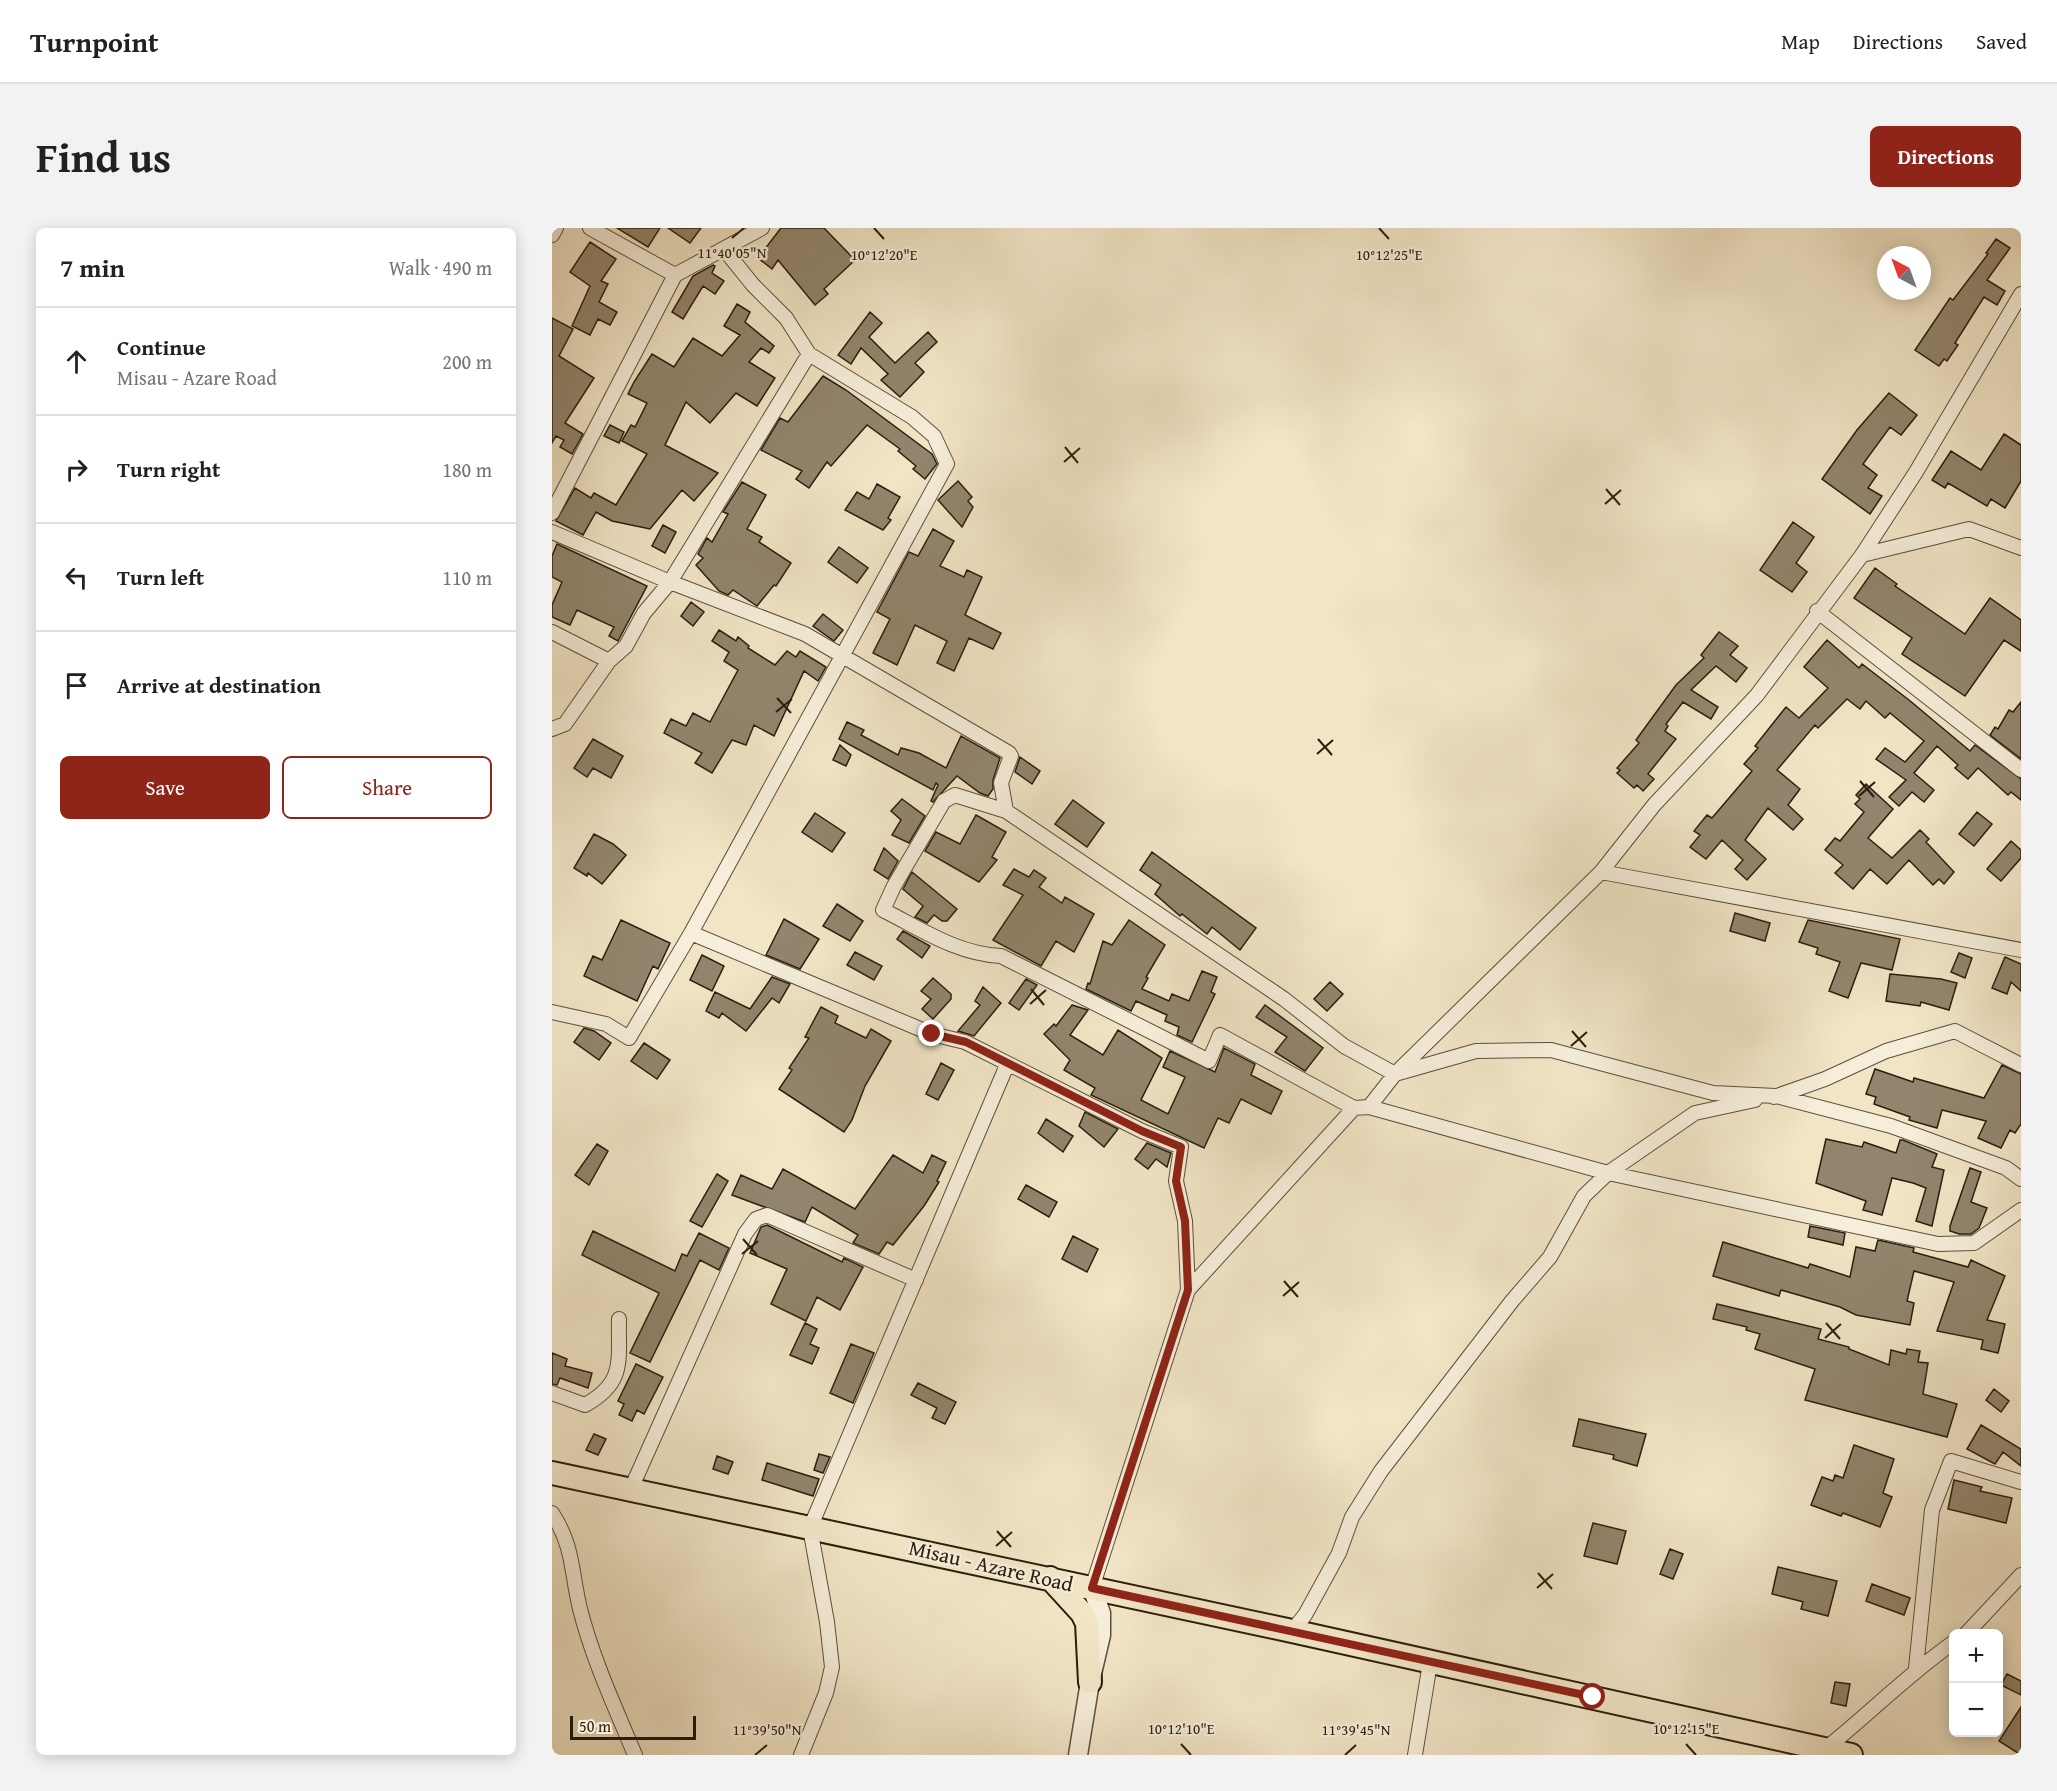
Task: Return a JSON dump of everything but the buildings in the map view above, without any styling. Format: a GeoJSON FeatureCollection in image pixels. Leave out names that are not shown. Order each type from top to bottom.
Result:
{"type":"FeatureCollection","features":[{"type":"Feature","properties":{"kind":"main road","name":"Misau - Azare Road"},"geometry":{"type":"LineString","coordinates":[[552,1473],[1050,1578],[1851,1755]]}},
{"type":"Feature","properties":{"kind":"main road"},"geometry":{"type":"LineString","coordinates":[[1050,1578],[1082,1613],[1087,1623],[1090,1682]]}},
{"type":"Feature","properties":{"kind":"street"},"geometry":{"type":"LineString","coordinates":[[552,235],[556,228]]}},
{"type":"Feature","properties":{"kind":"street"},"geometry":{"type":"LineString","coordinates":[[590,228],[675,275]]}},
{"type":"Feature","properties":{"kind":"street"},"geometry":{"type":"LineString","coordinates":[[552,513],[675,275],[762,228]]}},
{"type":"Feature","properties":{"kind":"street"},"geometry":{"type":"LineString","coordinates":[[552,1012],[606,1024],[629,1038],[691,933],[840,655],[947,464],[934,436],[912,417],[810,354],[786,318],[753,285],[724,249]]}},
{"type":"Feature","properties":{"kind":"street"},"geometry":{"type":"LineString","coordinates":[[1369,1107],[1395,1074],[1601,872],[1654,805],[1757,694],[1817,611],[1862,555],[1916,472],[2021,294]]}},
{"type":"Feature","properties":{"kind":"street"},"geometry":{"type":"LineString","coordinates":[[552,729],[565,724],[609,661],[626,645],[644,613],[670,582],[810,354]]}},
{"type":"Feature","properties":{"kind":"street"},"geometry":{"type":"LineString","coordinates":[[1862,555],[1969,529],[2021,548]]}},
{"type":"Feature","properties":{"kind":"street"},"geometry":{"type":"LineString","coordinates":[[552,532],[670,582],[805,634],[1009,753],[1011,756],[1001,783],[1006,811]]}},
{"type":"Feature","properties":{"kind":"street"},"geometry":{"type":"LineString","coordinates":[[1817,611],[2021,771]]}},
{"type":"Feature","properties":{"kind":"street"},"geometry":{"type":"LineString","coordinates":[[552,632],[609,661]]}},
{"type":"Feature","properties":{"kind":"street"},"geometry":{"type":"LineString","coordinates":[[2021,1179],[2006,1168],[1891,1126],[1776,1096],[1713,1093],[1551,1050],[1476,1051],[1395,1074],[1344,1046],[1292,1004],[1006,811],[955,795],[944,801],[894,886],[883,910],[959,949],[980,955],[1001,956],[1209,1061],[1220,1035],[1354,1107],[1369,1107],[1608,1173],[1938,1244],[1974,1243],[2021,1210]]}},
{"type":"Feature","properties":{"kind":"street"},"geometry":{"type":"LineString","coordinates":[[1601,872],[2021,950]]}},
{"type":"Feature","properties":{"kind":"street"},"geometry":{"type":"LineString","coordinates":[[691,933],[932,1034],[966,1042],[1007,1065],[1142,1131],[1181,1147],[1176,1181],[1185,1221],[1188,1290],[1092,1588],[1102,1622],[1078,1755]]}},
{"type":"Feature","properties":{"kind":"street"},"geometry":{"type":"LineString","coordinates":[[1292,1631],[1305,1615],[1339,1553],[1353,1517],[1381,1471],[1550,1257],[1584,1196],[1608,1173],[1695,1113],[1776,1096],[1886,1051],[1955,1031],[2021,1065]]}},
{"type":"Feature","properties":{"kind":"street"},"geometry":{"type":"LineString","coordinates":[[801,1755],[826,1693],[832,1667],[827,1622],[810,1528],[1007,1065]]}},
{"type":"Feature","properties":{"kind":"street"},"geometry":{"type":"LineString","coordinates":[[1188,1290],[1354,1107]]}},
{"type":"Feature","properties":{"kind":"street"},"geometry":{"type":"LineString","coordinates":[[630,1491],[745,1234],[756,1219],[767,1215],[916,1280]]}},
{"type":"Feature","properties":{"kind":"street"},"geometry":{"type":"LineString","coordinates":[[552,1393],[585,1405],[604,1394],[618,1372],[619,1319]]}},
{"type":"Feature","properties":{"kind":"street"},"geometry":{"type":"LineString","coordinates":[[1916,1668],[1932,1510],[1951,1461],[2021,1482]]}},
{"type":"Feature","properties":{"kind":"street"},"geometry":{"type":"LineString","coordinates":[[552,1513],[572,1554],[580,1608],[600,1674],[635,1755]]}},
{"type":"Feature","properties":{"kind":"street"},"geometry":{"type":"LineString","coordinates":[[1971,1629],[2021,1575]]}},
{"type":"Feature","properties":{"kind":"street"},"geometry":{"type":"LineString","coordinates":[[1824,1750],[1857,1724],[1916,1668],[1949,1645]]}},
{"type":"Feature","properties":{"kind":"street"},"geometry":{"type":"LineString","coordinates":[[1415,1755],[1431,1663]]}},
{"type":"Feature","properties":{"kind":"route"},"geometry":{"type":"LineString","coordinates":[[932,1034],[966,1042],[1007,1065],[1142,1131],[1181,1147],[1176,1181],[1185,1221],[1188,1290],[1092,1588],[1593,1697]]}}]}
